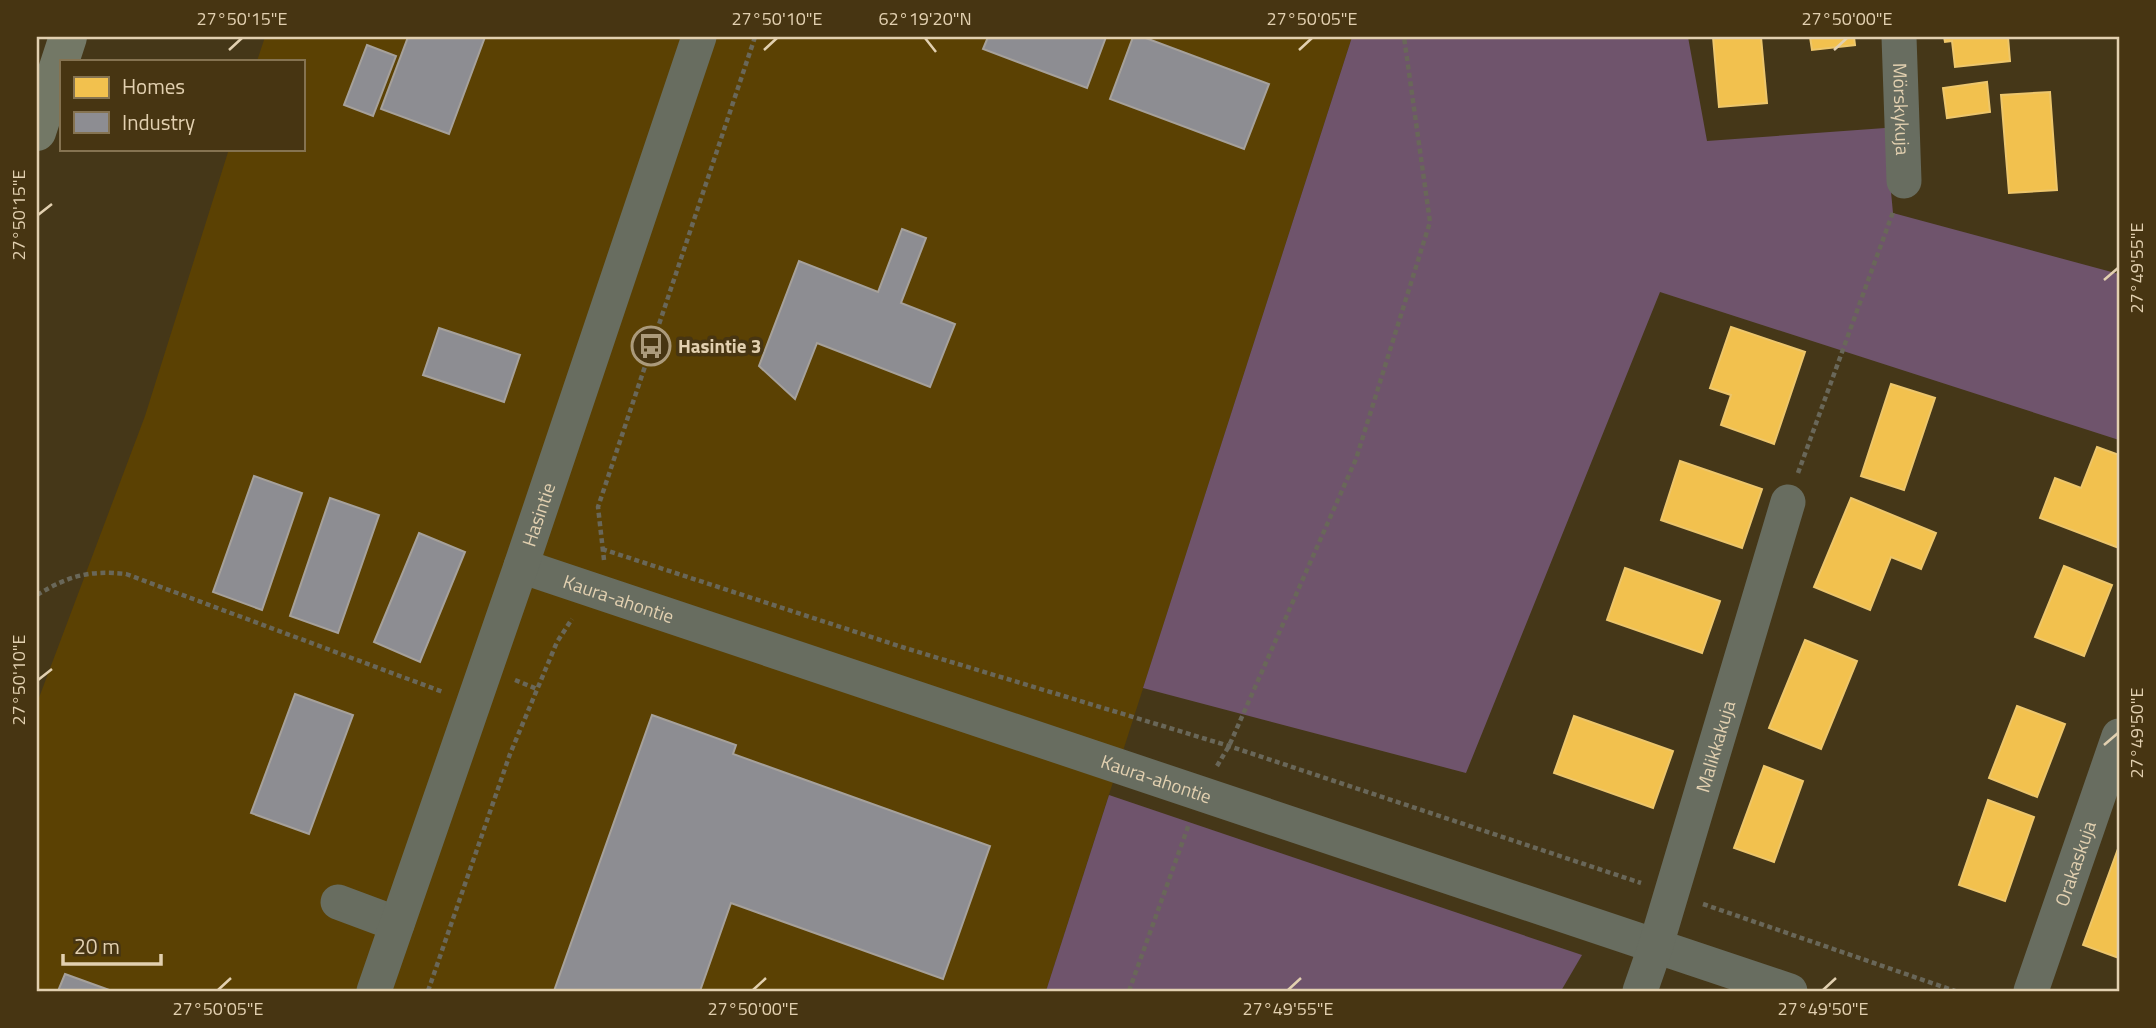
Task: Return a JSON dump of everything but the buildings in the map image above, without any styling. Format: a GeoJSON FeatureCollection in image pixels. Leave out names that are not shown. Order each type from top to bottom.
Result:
{"type":"FeatureCollection","features":[{"type":"Feature","properties":{"kind":"highway"},"geometry":{"type":"LineString","coordinates":[[60,60],[68,37]]}},
{"type":"Feature","properties":{"kind":"highway"},"geometry":{"type":"LineString","coordinates":[[37,132],[60,62]]}},
{"type":"Feature","properties":{"kind":"street","name":"Hasintie"},"geometry":{"type":"LineString","coordinates":[[374,991],[699,37]]}},
{"type":"Feature","properties":{"kind":"street","name":"Mörskykuja"},"geometry":{"type":"LineString","coordinates":[[1899,37],[1904,181]]}},
{"type":"Feature","properties":{"kind":"street","name":"Malikkakuja"},"geometry":{"type":"LineString","coordinates":[[1640,991],[1788,502]]}},
{"type":"Feature","properties":{"kind":"street","name":"Kaura-ahontie"},"geometry":{"type":"LineString","coordinates":[[521,566],[1790,991]]}},
{"type":"Feature","properties":{"kind":"street","name":"Orakaskuja"},"geometry":{"type":"LineString","coordinates":[[2031,991],[2119,736]]}},
{"type":"Feature","properties":{"kind":"street"},"geometry":{"type":"LineString","coordinates":[[338,902],[397,924]]}},
{"type":"Feature","properties":{"kind":"path"},"geometry":{"type":"LineString","coordinates":[[428,991],[510,754],[556,642],[592,591],[604,561],[598,507],[754,37]]}},
{"type":"Feature","properties":{"kind":"path"},"geometry":{"type":"LineString","coordinates":[[1129,991],[1199,794],[1229,746],[1356,458],[1430,222],[1404,37]]}},
{"type":"Feature","properties":{"kind":"path"},"geometry":{"type":"LineString","coordinates":[[1788,502],[1904,181]]}},
{"type":"Feature","properties":{"kind":"path"},"geometry":{"type":"LineString","coordinates":[[602,549],[905,648],[1229,746],[1955,991]]}},
{"type":"Feature","properties":{"kind":"path"},"geometry":{"type":"LineString","coordinates":[[37,595],[56,583],[79,575],[101,571],[126,574],[474,702]]}},
{"type":"Feature","properties":{"kind":"shaded area"},"geometry":{"type":"Polygon","coordinates":[[[265,37],[1352,37],[1046,991],[37,991],[37,703],[145,416],[229,150],[304,150],[304,60],[257,60],[265,37]]]}},
{"type":"Feature","properties":{"kind":"shaded area"},"geometry":{"type":"Polygon","coordinates":[[[1352,37],[1688,37],[1707,141],[1885,128],[1893,213],[2119,274],[2119,440],[1660,292],[1466,773],[1143,688],[1352,37]]]}},
{"type":"Feature","properties":{"kind":"shaded area"},"geometry":{"type":"Polygon","coordinates":[[[1109,795],[1582,955],[1561,991],[1046,991],[1109,795]]]}},
{"type":"Feature","properties":{"kind":"place","name":"Hasintie 3"},"geometry":{"type":"Point","coordinates":[651,346]}}]}
